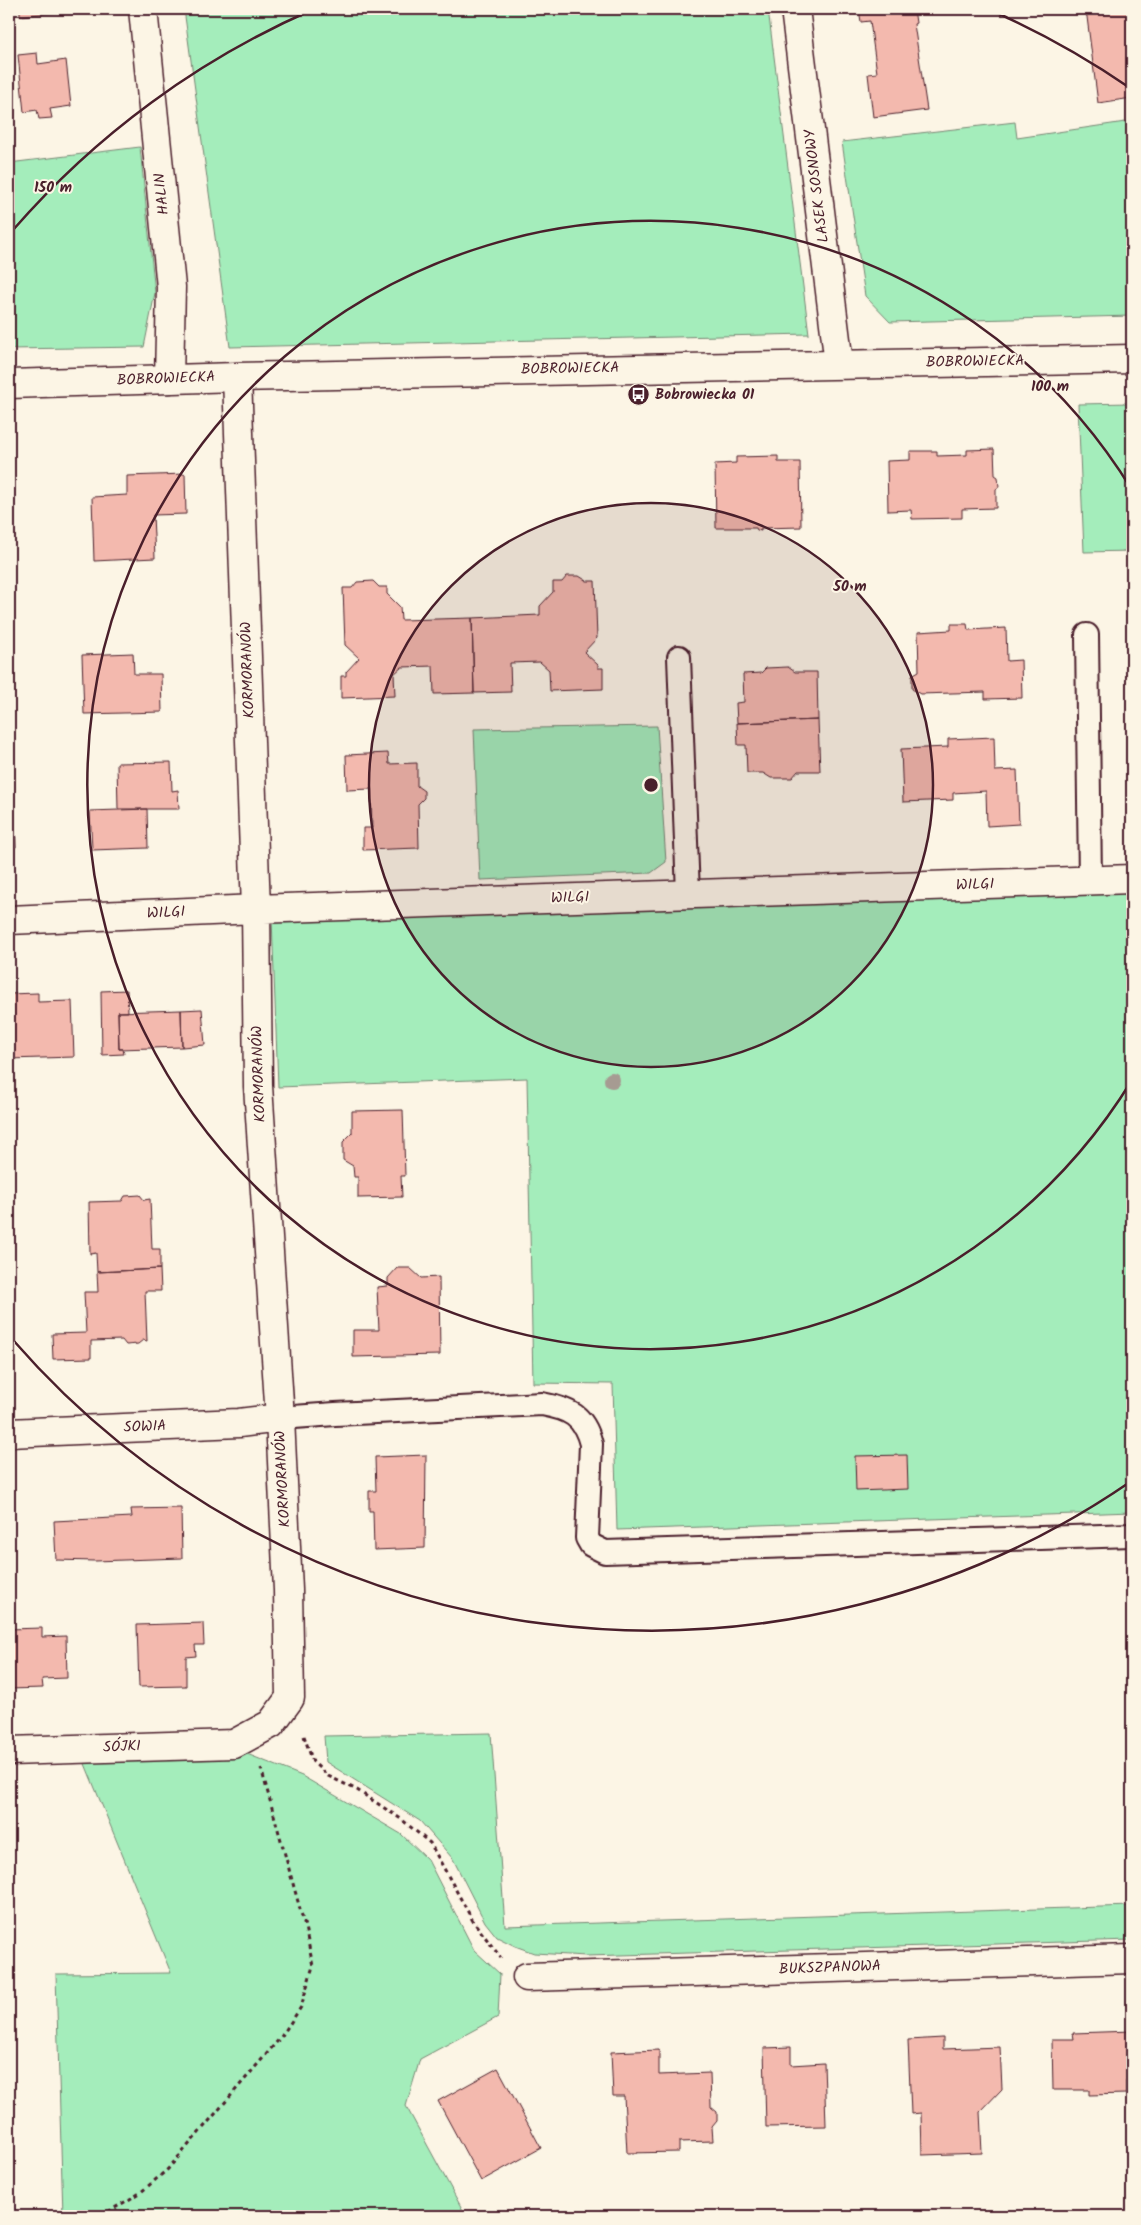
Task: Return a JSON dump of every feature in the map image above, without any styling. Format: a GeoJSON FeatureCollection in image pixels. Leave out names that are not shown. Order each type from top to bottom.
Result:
{"type":"FeatureCollection","features":[{"type":"Feature","properties":{"kind":"street","name":"HALIN"},"geometry":{"type":"LineString","coordinates":[[143,9],[171,287],[169,379]]}},
{"type":"Feature","properties":{"kind":"street","name":"LASEK SOSNOWY"},"geometry":{"type":"LineString","coordinates":[[795,9],[838,364]]}},
{"type":"Feature","properties":{"kind":"street","name":"BOBROWIECKA"},"geometry":{"type":"LineString","coordinates":[[9,384],[237,376],[1132,360]]}},
{"type":"Feature","properties":{"kind":"street","name":"KORMORANÓW"},"geometry":{"type":"LineString","coordinates":[[237,376],[256,909],[258,1086],[280,1418],[288,1590],[290,1698]]}},
{"type":"Feature","properties":{"kind":"street","name":"WILGI"},"geometry":{"type":"LineString","coordinates":[[9,920],[256,909],[1132,879]]}},
{"type":"Feature","properties":{"kind":"street","name":"SOWIA"},"geometry":{"type":"LineString","coordinates":[[9,1433],[240,1423],[280,1418]]}},
{"type":"Feature","properties":{"kind":"street"},"geometry":{"type":"LineString","coordinates":[[243,1740],[271,1724],[290,1698]]}},
{"type":"Feature","properties":{"kind":"street","name":"SÓJKI"},"geometry":{"type":"LineString","coordinates":[[9,1751],[243,1740]]}},
{"type":"Feature","properties":{"kind":"street","name":"BUKSZPANOWA"},"geometry":{"type":"LineString","coordinates":[[528,1977],[1132,1959]]}},
{"type":"Feature","properties":{"kind":"lane"},"geometry":{"type":"LineString","coordinates":[[1087,635],[1090,881]]}},
{"type":"Feature","properties":{"kind":"lane"},"geometry":{"type":"LineString","coordinates":[[679,657],[688,894]]}},
{"type":"Feature","properties":{"kind":"lane"},"geometry":{"type":"LineString","coordinates":[[280,1418],[542,1404],[564,1408],[580,1420],[588,1431],[590,1444],[587,1538],[591,1545],[605,1552],[1132,1535]]}},
{"type":"Feature","properties":{"kind":"path"},"geometry":{"type":"LineString","coordinates":[[290,1698],[313,1762],[328,1776],[357,1790],[401,1819],[430,1843],[473,1921],[499,1956],[528,1977]]}},
{"type":"Feature","properties":{"kind":"path"},"geometry":{"type":"LineString","coordinates":[[101,2216],[140,2193],[168,2169],[282,2038],[301,2007],[313,1966],[305,1928],[243,1740]]}},
{"type":"Feature","properties":{"kind":"green space"},"geometry":{"type":"Polygon","coordinates":[[[184,9],[768,9],[809,334],[230,347],[184,9]]]}},
{"type":"Feature","properties":{"kind":"green space"},"geometry":{"type":"Polygon","coordinates":[[[1132,121],[1132,316],[890,322],[865,296],[842,142],[1015,122],[1017,138],[1132,121]]]}},
{"type":"Feature","properties":{"kind":"green space"},"geometry":{"type":"Polygon","coordinates":[[[140,147],[155,293],[144,347],[9,349],[9,163],[140,147]]]}},
{"type":"Feature","properties":{"kind":"green space"},"geometry":{"type":"Polygon","coordinates":[[[1132,403],[1132,551],[1084,552],[1078,404],[1132,403]]]}},
{"type":"Feature","properties":{"kind":"green space"},"geometry":{"type":"Polygon","coordinates":[[[657,726],[666,862],[651,873],[480,880],[474,729],[657,726]]]}},
{"type":"Feature","properties":{"kind":"green space"},"geometry":{"type":"Polygon","coordinates":[[[1132,890],[1132,1512],[617,1530],[613,1384],[533,1383],[527,1078],[278,1087],[272,917],[1132,890]]]}},
{"type":"Feature","properties":{"kind":"green space"},"geometry":{"type":"Polygon","coordinates":[[[491,1733],[505,1926],[1132,1906],[1132,1940],[586,1956],[534,1953],[497,1937],[485,1922],[453,1859],[420,1821],[326,1762],[324,1736],[491,1733]]]}},
{"type":"Feature","properties":{"kind":"green space"},"geometry":{"type":"Polygon","coordinates":[[[242,1752],[302,1776],[401,1834],[428,1860],[474,1950],[500,1974],[498,2017],[420,2059],[406,2106],[466,2216],[63,2216],[56,1974],[171,1973],[83,1759],[242,1752]]]}},
{"type":"Feature","properties":{"kind":"building"},"geometry":{"type":"Polygon","coordinates":[[[20,9],[91,9],[20,16],[20,9]]]}},
{"type":"Feature","properties":{"kind":"building"},"geometry":{"type":"Polygon","coordinates":[[[859,9],[914,9],[916,23],[914,24],[927,110],[873,117],[868,74],[877,73],[870,21],[861,22],[859,9]]]}},
{"type":"Feature","properties":{"kind":"building"},"geometry":{"type":"Polygon","coordinates":[[[1085,9],[1130,9],[1132,27],[1132,98],[1098,103],[1085,9]]]}},
{"type":"Feature","properties":{"kind":"building"},"geometry":{"type":"Polygon","coordinates":[[[37,53],[38,64],[66,60],[71,106],[50,109],[52,118],[39,119],[37,110],[24,112],[18,55],[37,53]]]}},
{"type":"Feature","properties":{"kind":"building"},"geometry":{"type":"Polygon","coordinates":[[[994,449],[995,475],[998,477],[999,487],[996,489],[996,508],[962,509],[962,518],[912,519],[911,510],[888,511],[887,461],[910,460],[910,451],[937,451],[937,456],[967,455],[967,450],[994,449]]]}},
{"type":"Feature","properties":{"kind":"building"},"geometry":{"type":"Polygon","coordinates":[[[778,456],[778,462],[800,462],[801,527],[761,528],[761,531],[756,528],[716,528],[715,464],[736,463],[736,457],[778,456]]]}},
{"type":"Feature","properties":{"kind":"building"},"geometry":{"type":"Polygon","coordinates":[[[185,474],[186,514],[153,515],[155,558],[94,561],[92,497],[127,495],[127,476],[185,474]]]}},
{"type":"Feature","properties":{"kind":"building"},"geometry":{"type":"Polygon","coordinates":[[[567,576],[579,576],[587,581],[595,581],[597,638],[584,652],[598,665],[598,668],[603,668],[603,689],[550,691],[549,670],[540,662],[510,663],[511,692],[474,693],[472,618],[540,615],[540,606],[553,592],[553,582],[562,582],[567,576]]]}},
{"type":"Feature","properties":{"kind":"building"},"geometry":{"type":"Polygon","coordinates":[[[373,581],[379,587],[387,587],[387,594],[400,607],[401,620],[472,618],[474,693],[434,694],[433,666],[402,667],[394,674],[395,696],[341,698],[341,676],[346,676],[346,672],[359,658],[345,645],[343,588],[352,588],[357,582],[373,581]]]}},
{"type":"Feature","properties":{"kind":"building"},"geometry":{"type":"Polygon","coordinates":[[[951,624],[967,624],[968,630],[1006,628],[1007,661],[1021,660],[1022,698],[985,699],[985,692],[920,694],[912,689],[912,675],[919,671],[918,632],[951,630],[951,624]]]}},
{"type":"Feature","properties":{"kind":"building"},"geometry":{"type":"Polygon","coordinates":[[[133,653],[134,674],[161,674],[162,712],[84,714],[82,655],[133,653]]]}},
{"type":"Feature","properties":{"kind":"building"},"geometry":{"type":"Polygon","coordinates":[[[788,667],[795,672],[817,672],[818,720],[737,723],[736,703],[744,702],[743,674],[761,673],[766,668],[788,667]]]}},
{"type":"Feature","properties":{"kind":"building"},"geometry":{"type":"Polygon","coordinates":[[[818,720],[820,771],[798,771],[792,778],[771,778],[763,773],[747,773],[746,745],[738,745],[737,723],[818,720]]]}},
{"type":"Feature","properties":{"kind":"building"},"geometry":{"type":"Polygon","coordinates":[[[994,737],[995,771],[1017,770],[1019,824],[987,826],[986,791],[953,793],[953,800],[903,802],[901,749],[948,747],[948,739],[994,737]]]}},
{"type":"Feature","properties":{"kind":"building"},"geometry":{"type":"Polygon","coordinates":[[[388,753],[389,764],[417,763],[417,786],[424,791],[424,798],[418,804],[419,848],[363,850],[363,828],[372,828],[371,789],[347,790],[346,755],[388,753]]]}},
{"type":"Feature","properties":{"kind":"building"},"geometry":{"type":"Polygon","coordinates":[[[171,762],[172,791],[178,790],[179,809],[118,809],[117,763],[171,762]]]}},
{"type":"Feature","properties":{"kind":"building"},"geometry":{"type":"Polygon","coordinates":[[[147,809],[148,848],[92,850],[90,811],[147,809]]]}},
{"type":"Feature","properties":{"kind":"building"},"geometry":{"type":"Polygon","coordinates":[[[9,819],[15,819],[16,847],[9,848],[9,819]]]}},
{"type":"Feature","properties":{"kind":"building"},"geometry":{"type":"Polygon","coordinates":[[[127,990],[128,1012],[118,1012],[119,1049],[123,1049],[124,1054],[102,1055],[101,991],[127,990]]]}},
{"type":"Feature","properties":{"kind":"building"},"geometry":{"type":"Polygon","coordinates":[[[38,993],[38,1002],[72,1001],[74,1057],[9,1059],[9,994],[38,993]]]}},
{"type":"Feature","properties":{"kind":"building"},"geometry":{"type":"Polygon","coordinates":[[[202,1009],[205,1045],[182,1047],[181,1010],[202,1009]]]}},
{"type":"Feature","properties":{"kind":"building"},"geometry":{"type":"Polygon","coordinates":[[[181,1010],[182,1047],[119,1049],[118,1012],[181,1010]]]}},
{"type":"Feature","properties":{"kind":"building"},"geometry":{"type":"Polygon","coordinates":[[[403,1110],[405,1176],[401,1176],[402,1197],[358,1198],[358,1177],[354,1177],[353,1166],[343,1160],[343,1142],[352,1133],[352,1111],[403,1110]]]}},
{"type":"Feature","properties":{"kind":"building"},"geometry":{"type":"Polygon","coordinates":[[[140,1195],[144,1200],[150,1199],[152,1249],[160,1249],[160,1269],[97,1272],[96,1253],[90,1254],[89,1202],[122,1201],[125,1196],[140,1195]]]}},
{"type":"Feature","properties":{"kind":"building"},"geometry":{"type":"Polygon","coordinates":[[[397,1268],[410,1268],[421,1278],[439,1277],[440,1355],[353,1357],[353,1330],[379,1330],[377,1287],[388,1286],[388,1278],[397,1268]]]}},
{"type":"Feature","properties":{"kind":"building"},"geometry":{"type":"Polygon","coordinates":[[[160,1269],[161,1291],[145,1291],[147,1341],[143,1340],[138,1344],[126,1345],[122,1340],[91,1341],[91,1358],[53,1359],[52,1334],[86,1333],[84,1292],[98,1292],[97,1272],[160,1269]]]}},
{"type":"Feature","properties":{"kind":"building"},"geometry":{"type":"Polygon","coordinates":[[[426,1455],[425,1548],[374,1550],[373,1511],[369,1511],[369,1491],[376,1491],[375,1457],[426,1455]]]}},
{"type":"Feature","properties":{"kind":"building"},"geometry":{"type":"Polygon","coordinates":[[[907,1455],[908,1489],[856,1491],[855,1456],[907,1455]]]}},
{"type":"Feature","properties":{"kind":"building"},"geometry":{"type":"Polygon","coordinates":[[[181,1508],[182,1558],[95,1561],[56,1560],[54,1521],[132,1517],[131,1509],[181,1508]]]}},
{"type":"Feature","properties":{"kind":"building"},"geometry":{"type":"Polygon","coordinates":[[[203,1623],[204,1645],[195,1645],[196,1656],[186,1657],[186,1686],[139,1687],[137,1625],[203,1623]]]}},
{"type":"Feature","properties":{"kind":"building"},"geometry":{"type":"Polygon","coordinates":[[[42,1628],[42,1637],[66,1636],[67,1678],[42,1679],[43,1688],[9,1689],[9,1629],[42,1628]]]}},
{"type":"Feature","properties":{"kind":"building"},"geometry":{"type":"Polygon","coordinates":[[[1132,2031],[1132,2075],[1126,2081],[1126,2094],[1089,2095],[1089,2090],[1053,2090],[1052,2039],[1074,2039],[1073,2033],[1132,2031]]]}},
{"type":"Feature","properties":{"kind":"building"},"geometry":{"type":"Polygon","coordinates":[[[943,2038],[943,2049],[1000,2047],[1002,2089],[980,2112],[982,2153],[922,2155],[921,2113],[911,2114],[908,2040],[943,2038]]]}},
{"type":"Feature","properties":{"kind":"building"},"geometry":{"type":"Polygon","coordinates":[[[791,2047],[791,2065],[824,2063],[826,2126],[766,2127],[764,2048],[791,2047]]]}},
{"type":"Feature","properties":{"kind":"building"},"geometry":{"type":"Polygon","coordinates":[[[659,2050],[659,2075],[710,2073],[711,2107],[717,2112],[717,2121],[712,2127],[713,2141],[679,2142],[679,2152],[627,2153],[624,2096],[613,2096],[611,2052],[659,2050]]]}},
{"type":"Feature","properties":{"kind":"building"},"geometry":{"type":"Polygon","coordinates":[[[498,2068],[541,2148],[481,2181],[438,2101],[498,2068]]]}},
{"type":"Feature","properties":{"kind":"place","name":"Bobrowiecka 01"},"geometry":{"type":"Point","coordinates":[639,395]}}]}
